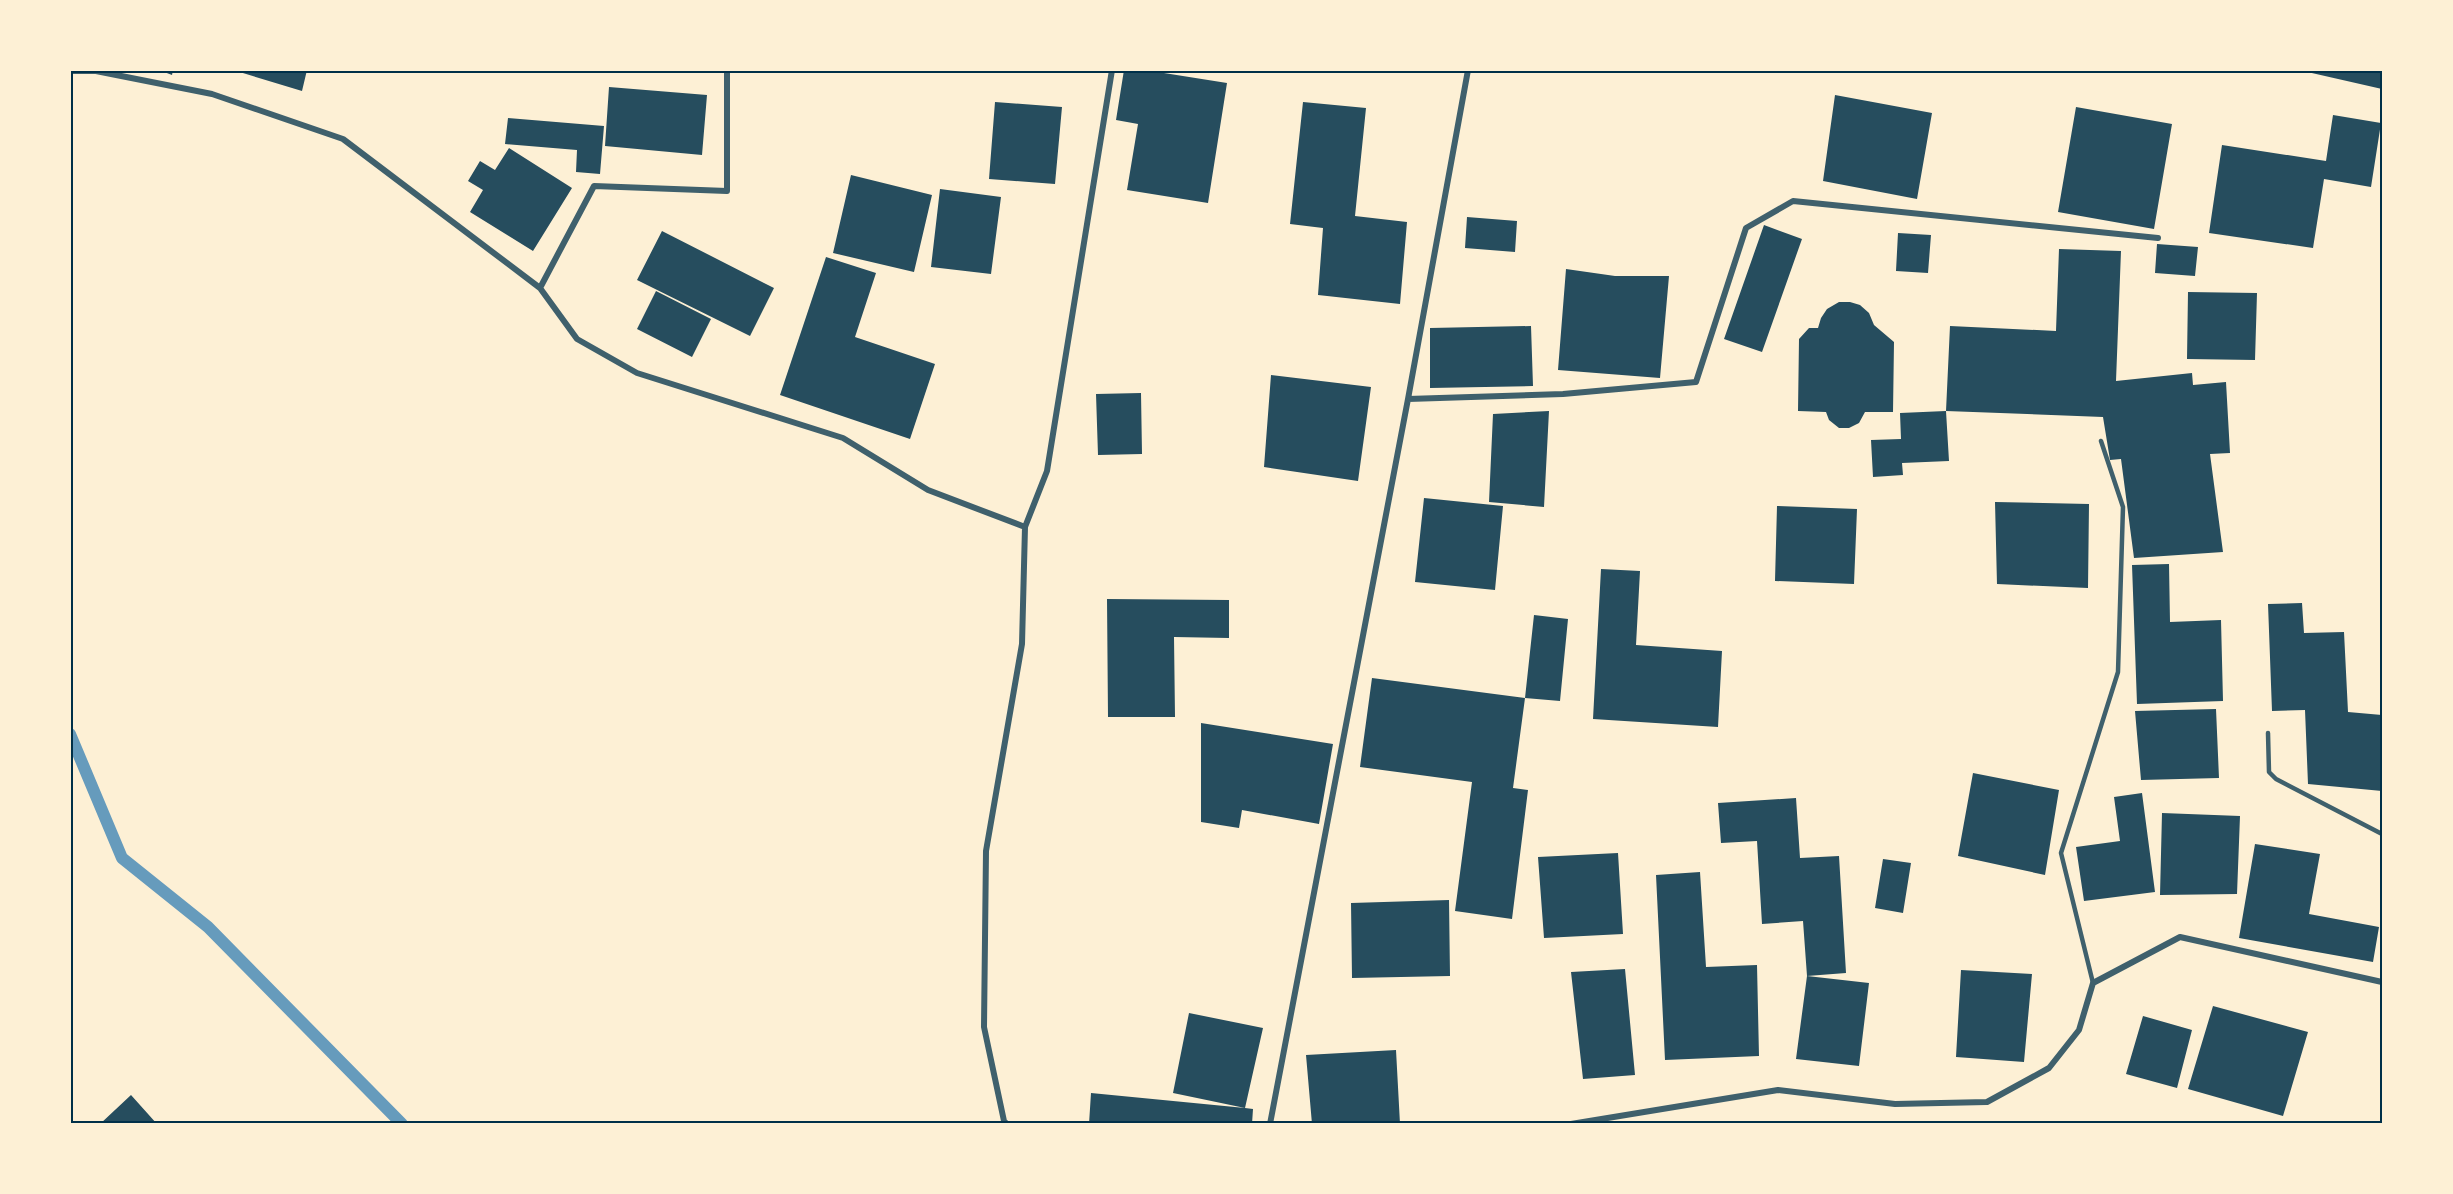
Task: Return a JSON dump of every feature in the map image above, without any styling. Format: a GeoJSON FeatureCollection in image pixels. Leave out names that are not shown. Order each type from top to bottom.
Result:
{"type":"FeatureCollection","features":[{"type":"Feature","properties":{"kind":"street"},"geometry":{"type":"LineString","coordinates":[[540,288],[594,186],[727,191],[727,70]]}},
{"type":"Feature","properties":{"kind":"street"},"geometry":{"type":"LineString","coordinates":[[1007,1124],[1004,1121],[984,1027],[986,851],[1022,644],[1025,527],[1047,471],[1112,70]]}},
{"type":"Feature","properties":{"kind":"street"},"geometry":{"type":"LineString","coordinates":[[1270,1124],[1468,70]]}},
{"type":"Feature","properties":{"kind":"street"},"geometry":{"type":"LineString","coordinates":[[70,71],[96,71],[212,94],[343,139],[540,288],[577,339],[637,374],[843,438],[928,490],[1025,527]]}},
{"type":"Feature","properties":{"kind":"street"},"geometry":{"type":"LineString","coordinates":[[1408,399],[1563,394],[1696,382],[1746,228],[1793,201],[2158,238]]}},
{"type":"Feature","properties":{"kind":"street"},"geometry":{"type":"LineString","coordinates":[[1571,1124],[1778,1090],[1896,1104],[1987,1102],[2049,1068],[2079,1030],[2093,983],[2180,937],[2382,982]]}},
{"type":"Feature","properties":{"kind":"lane"},"geometry":{"type":"LineString","coordinates":[[2093,983],[2061,853],[2118,672],[2123,507],[2101,441]]}},
{"type":"Feature","properties":{"kind":"lane"},"geometry":{"type":"LineString","coordinates":[[2268,733],[2269,772],[2276,779],[2382,834]]}},
{"type":"Feature","properties":{"kind":"building"},"geometry":{"type":"Polygon","coordinates":[[[159,70],[173,70],[172,75],[159,70]]]}},
{"type":"Feature","properties":{"kind":"building"},"geometry":{"type":"Polygon","coordinates":[[[233,70],[307,70],[302,91],[233,70]]]}},
{"type":"Feature","properties":{"kind":"building"},"geometry":{"type":"Polygon","coordinates":[[[1124,70],[1145,70],[1227,83],[1208,203],[1127,190],[1138,124],[1116,120],[1124,70]]]}},
{"type":"Feature","properties":{"kind":"building"},"geometry":{"type":"Polygon","coordinates":[[[2382,70],[2382,89],[2303,71],[2382,70]]]}},
{"type":"Feature","properties":{"kind":"building"},"geometry":{"type":"Polygon","coordinates":[[[609,87],[707,95],[702,155],[605,146],[609,87]]]}},
{"type":"Feature","properties":{"kind":"building"},"geometry":{"type":"Polygon","coordinates":[[[1835,95],[1932,113],[1917,199],[1823,181],[1835,95]]]}},
{"type":"Feature","properties":{"kind":"building"},"geometry":{"type":"Polygon","coordinates":[[[995,102],[1062,107],[1055,184],[989,179],[995,102]]]}},
{"type":"Feature","properties":{"kind":"building"},"geometry":{"type":"Polygon","coordinates":[[[1303,102],[1366,108],[1355,216],[1407,222],[1400,304],[1318,295],[1323,228],[1290,224],[1303,102]]]}},
{"type":"Feature","properties":{"kind":"building"},"geometry":{"type":"Polygon","coordinates":[[[2076,107],[2172,124],[2154,229],[2058,212],[2076,107]]]}},
{"type":"Feature","properties":{"kind":"building"},"geometry":{"type":"Polygon","coordinates":[[[2333,115],[2381,123],[2371,187],[2324,179],[2313,248],[2209,233],[2222,145],[2326,161],[2333,115]]]}},
{"type":"Feature","properties":{"kind":"building"},"geometry":{"type":"Polygon","coordinates":[[[508,118],[604,126],[600,174],[576,172],[577,150],[505,144],[508,118]]]}},
{"type":"Feature","properties":{"kind":"building"},"geometry":{"type":"Polygon","coordinates":[[[509,148],[572,188],[533,251],[470,212],[483,190],[468,181],[480,161],[495,170],[509,148]]]}},
{"type":"Feature","properties":{"kind":"building"},"geometry":{"type":"Polygon","coordinates":[[[851,175],[932,195],[914,272],[833,253],[851,175]]]}},
{"type":"Feature","properties":{"kind":"building"},"geometry":{"type":"Polygon","coordinates":[[[940,189],[1001,197],[991,274],[931,267],[940,189]]]}},
{"type":"Feature","properties":{"kind":"building"},"geometry":{"type":"Polygon","coordinates":[[[1467,217],[1517,221],[1515,252],[1465,248],[1467,217]]]}},
{"type":"Feature","properties":{"kind":"building"},"geometry":{"type":"Polygon","coordinates":[[[1764,225],[1802,239],[1762,352],[1724,339],[1764,225]]]}},
{"type":"Feature","properties":{"kind":"building"},"geometry":{"type":"Polygon","coordinates":[[[662,231],[774,288],[750,336],[637,280],[662,231]]]}},
{"type":"Feature","properties":{"kind":"building"},"geometry":{"type":"Polygon","coordinates":[[[1898,233],[1931,235],[1928,273],[1896,271],[1898,233]]]}},
{"type":"Feature","properties":{"kind":"building"},"geometry":{"type":"Polygon","coordinates":[[[2157,244],[2198,247],[2195,276],[2155,273],[2157,244]]]}},
{"type":"Feature","properties":{"kind":"building"},"geometry":{"type":"Polygon","coordinates":[[[2059,249],[2121,251],[2116,381],[2192,373],[2193,385],[2226,382],[2230,453],[2210,454],[2223,552],[2134,558],[2121,459],[2110,460],[2103,417],[1946,411],[1950,326],[2056,331],[2059,249]]]}},
{"type":"Feature","properties":{"kind":"building"},"geometry":{"type":"Polygon","coordinates":[[[826,257],[876,273],[855,337],[935,364],[910,439],[780,395],[826,257]]]}},
{"type":"Feature","properties":{"kind":"building"},"geometry":{"type":"Polygon","coordinates":[[[1566,269],[1615,276],[1669,276],[1660,378],[1558,370],[1566,269]]]}},
{"type":"Feature","properties":{"kind":"building"},"geometry":{"type":"Polygon","coordinates":[[[656,291],[711,319],[692,357],[637,329],[656,291]]]}},
{"type":"Feature","properties":{"kind":"building"},"geometry":{"type":"Polygon","coordinates":[[[2188,292],[2257,293],[2255,360],[2187,359],[2188,292]]]}},
{"type":"Feature","properties":{"kind":"building"},"geometry":{"type":"Polygon","coordinates":[[[1839,302],[1860,305],[1869,313],[1874,325],[1894,342],[1893,412],[1865,412],[1859,423],[1849,428],[1839,428],[1829,420],[1826,412],[1798,411],[1799,339],[1809,328],[1818,328],[1827,309],[1839,302]]]}},
{"type":"Feature","properties":{"kind":"building"},"geometry":{"type":"Polygon","coordinates":[[[1531,326],[1533,386],[1430,388],[1430,328],[1531,326]]]}},
{"type":"Feature","properties":{"kind":"building"},"geometry":{"type":"Polygon","coordinates":[[[1271,375],[1371,387],[1358,481],[1264,467],[1271,375]]]}},
{"type":"Feature","properties":{"kind":"building"},"geometry":{"type":"Polygon","coordinates":[[[1141,393],[1142,454],[1098,455],[1096,394],[1141,393]]]}},
{"type":"Feature","properties":{"kind":"building"},"geometry":{"type":"Polygon","coordinates":[[[1549,411],[1544,507],[1489,502],[1493,414],[1549,411]]]}},
{"type":"Feature","properties":{"kind":"building"},"geometry":{"type":"Polygon","coordinates":[[[1946,411],[1949,461],[1902,463],[1903,475],[1873,477],[1871,440],[1901,439],[1900,413],[1946,411]]]}},
{"type":"Feature","properties":{"kind":"building"},"geometry":{"type":"Polygon","coordinates":[[[1424,498],[1503,506],[1495,590],[1415,582],[1424,498]]]}},
{"type":"Feature","properties":{"kind":"building"},"geometry":{"type":"Polygon","coordinates":[[[1995,502],[2089,504],[2088,588],[1997,584],[1995,502]]]}},
{"type":"Feature","properties":{"kind":"building"},"geometry":{"type":"Polygon","coordinates":[[[1777,506],[1857,509],[1854,584],[1775,581],[1777,506]]]}},
{"type":"Feature","properties":{"kind":"building"},"geometry":{"type":"Polygon","coordinates":[[[2169,564],[2170,622],[2221,620],[2223,701],[2137,704],[2132,565],[2169,564]]]}},
{"type":"Feature","properties":{"kind":"building"},"geometry":{"type":"Polygon","coordinates":[[[1601,569],[1640,571],[1636,645],[1722,651],[1718,727],[1593,719],[1601,569]]]}},
{"type":"Feature","properties":{"kind":"building"},"geometry":{"type":"Polygon","coordinates":[[[1107,599],[1229,600],[1229,638],[1174,637],[1175,717],[1108,717],[1107,599]]]}},
{"type":"Feature","properties":{"kind":"building"},"geometry":{"type":"Polygon","coordinates":[[[2302,603],[2304,633],[2344,632],[2348,712],[2382,715],[2382,791],[2308,784],[2305,710],[2272,711],[2268,604],[2302,603]]]}},
{"type":"Feature","properties":{"kind":"building"},"geometry":{"type":"Polygon","coordinates":[[[1534,615],[1568,619],[1560,701],[1525,698],[1534,615]]]}},
{"type":"Feature","properties":{"kind":"building"},"geometry":{"type":"Polygon","coordinates":[[[1372,678],[1525,698],[1513,788],[1528,790],[1512,919],[1455,911],[1472,782],[1360,767],[1372,678]]]}},
{"type":"Feature","properties":{"kind":"building"},"geometry":{"type":"Polygon","coordinates":[[[2216,709],[2219,778],[2141,780],[2135,711],[2216,709]]]}},
{"type":"Feature","properties":{"kind":"building"},"geometry":{"type":"Polygon","coordinates":[[[1201,723],[1333,744],[1319,824],[1242,810],[1239,828],[1201,822],[1201,723]]]}},
{"type":"Feature","properties":{"kind":"building"},"geometry":{"type":"Polygon","coordinates":[[[1973,773],[2059,790],[2045,875],[1958,856],[1973,773]]]}},
{"type":"Feature","properties":{"kind":"building"},"geometry":{"type":"Polygon","coordinates":[[[2142,793],[2155,892],[2084,901],[2076,847],[2120,841],[2114,797],[2142,793]]]}},
{"type":"Feature","properties":{"kind":"building"},"geometry":{"type":"Polygon","coordinates":[[[1796,798],[1800,858],[1839,856],[1846,973],[1807,976],[1803,921],[1762,924],[1757,841],[1721,843],[1718,803],[1796,798]]]}},
{"type":"Feature","properties":{"kind":"building"},"geometry":{"type":"Polygon","coordinates":[[[2162,813],[2240,816],[2237,894],[2160,895],[2162,813]]]}},
{"type":"Feature","properties":{"kind":"building"},"geometry":{"type":"Polygon","coordinates":[[[2255,844],[2320,854],[2309,914],[2379,927],[2373,962],[2239,938],[2255,844]]]}},
{"type":"Feature","properties":{"kind":"building"},"geometry":{"type":"Polygon","coordinates":[[[1618,853],[1623,934],[1544,938],[1538,857],[1618,853]]]}},
{"type":"Feature","properties":{"kind":"building"},"geometry":{"type":"Polygon","coordinates":[[[1883,859],[1911,863],[1903,913],[1875,908],[1883,859]]]}},
{"type":"Feature","properties":{"kind":"building"},"geometry":{"type":"Polygon","coordinates":[[[1700,872],[1706,967],[1757,965],[1759,1056],[1665,1060],[1656,875],[1700,872]]]}},
{"type":"Feature","properties":{"kind":"building"},"geometry":{"type":"Polygon","coordinates":[[[1449,900],[1450,976],[1352,978],[1351,903],[1449,900]]]}},
{"type":"Feature","properties":{"kind":"building"},"geometry":{"type":"Polygon","coordinates":[[[1625,969],[1635,1075],[1583,1079],[1571,972],[1625,969]]]}},
{"type":"Feature","properties":{"kind":"building"},"geometry":{"type":"Polygon","coordinates":[[[1961,970],[2032,974],[2024,1062],[1956,1057],[1961,970]]]}},
{"type":"Feature","properties":{"kind":"building"},"geometry":{"type":"Polygon","coordinates":[[[1807,976],[1869,983],[1859,1066],[1796,1059],[1807,976]]]}},
{"type":"Feature","properties":{"kind":"building"},"geometry":{"type":"Polygon","coordinates":[[[2213,1006],[2308,1032],[2283,1116],[2188,1089],[2213,1006]]]}},
{"type":"Feature","properties":{"kind":"building"},"geometry":{"type":"Polygon","coordinates":[[[1189,1013],[1263,1028],[1245,1108],[1173,1093],[1189,1013]]]}},
{"type":"Feature","properties":{"kind":"building"},"geometry":{"type":"Polygon","coordinates":[[[2143,1016],[2192,1030],[2177,1088],[2126,1074],[2143,1016]]]}},
{"type":"Feature","properties":{"kind":"building"},"geometry":{"type":"Polygon","coordinates":[[[1396,1050],[1400,1124],[1312,1124],[1306,1055],[1396,1050]]]}},
{"type":"Feature","properties":{"kind":"building"},"geometry":{"type":"Polygon","coordinates":[[[1091,1093],[1253,1109],[1252,1124],[1089,1124],[1091,1093]]]}},
{"type":"Feature","properties":{"kind":"building"},"geometry":{"type":"Polygon","coordinates":[[[131,1095],[157,1124],[100,1124],[131,1095]]]}},
{"type":"Feature","properties":{"kind":"waterway"},"geometry":{"type":"LineString","coordinates":[[70,734],[122,858],[208,927],[402,1124]]}}]}
